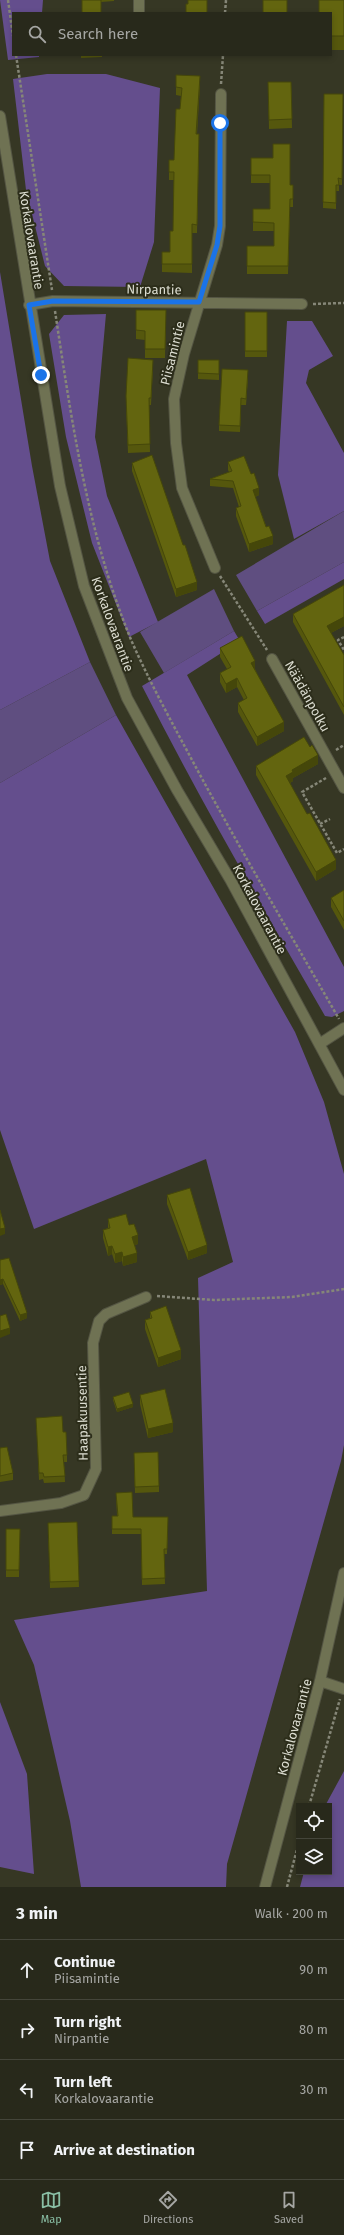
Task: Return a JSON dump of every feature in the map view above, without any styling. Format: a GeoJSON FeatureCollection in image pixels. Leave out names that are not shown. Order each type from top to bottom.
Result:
{"type":"FeatureCollection","features":[{"type":"Feature","properties":{"kind":"street"},"geometry":{"type":"LineString","coordinates":[[139,0],[139,12]]}},
{"type":"Feature","properties":{"kind":"street","name":"Piisamintie"},"geometry":{"type":"LineString","coordinates":[[215,568],[182,488],[176,443],[174,399],[184,354],[217,245],[220,226],[221,94]]}},
{"type":"Feature","properties":{"kind":"street","name":"Korkalovaarantie"},"geometry":{"type":"LineString","coordinates":[[0,116],[29,305],[60,486],[84,586],[127,698],[176,790],[231,881],[280,973],[320,1043],[344,1090]]}},
{"type":"Feature","properties":{"kind":"street","name":"Nirpantie"},"geometry":{"type":"LineString","coordinates":[[29,305],[53,301],[302,304]]}},
{"type":"Feature","properties":{"kind":"street","name":"Näädänpolku"},"geometry":{"type":"LineString","coordinates":[[272,659],[344,788]]}},
{"type":"Feature","properties":{"kind":"street"},"geometry":{"type":"LineString","coordinates":[[320,1043],[342,1025]]}},
{"type":"Feature","properties":{"kind":"street","name":"Haapakuusentie"},"geometry":{"type":"LineString","coordinates":[[0,1511],[61,1503],[84,1495],[96,1469],[94,1343],[99,1321],[106,1314],[146,1297]]}},
{"type":"Feature","properties":{"kind":"street","name":"Korkalovaarantie"},"geometry":{"type":"LineString","coordinates":[[265,1887],[320,1681],[344,1573]]}},
{"type":"Feature","properties":{"kind":"street"},"geometry":{"type":"LineString","coordinates":[[320,1681],[343,1689]]}},
{"type":"Feature","properties":{"kind":"path"},"geometry":{"type":"LineString","coordinates":[[8,0],[12,29]]}},
{"type":"Feature","properties":{"kind":"path"},"geometry":{"type":"LineString","coordinates":[[225,12],[226,0]]}},
{"type":"Feature","properties":{"kind":"path"},"geometry":{"type":"LineString","coordinates":[[16,56],[71,418],[88,505],[107,570],[132,641],[160,700],[226,821],[342,1025]]}},
{"type":"Feature","properties":{"kind":"path"},"geometry":{"type":"LineString","coordinates":[[221,94],[223,56]]}},
{"type":"Feature","properties":{"kind":"path"},"geometry":{"type":"LineString","coordinates":[[302,304],[344,303]]}},
{"type":"Feature","properties":{"kind":"path"},"geometry":{"type":"LineString","coordinates":[[215,568],[272,659]]}},
{"type":"Feature","properties":{"kind":"path"},"geometry":{"type":"LineString","coordinates":[[344,637],[338,640],[344,650]]}},
{"type":"Feature","properties":{"kind":"path"},"geometry":{"type":"LineString","coordinates":[[336,773],[302,792],[337,853],[344,849]]}},
{"type":"Feature","properties":{"kind":"path"},"geometry":{"type":"LineString","coordinates":[[320,824],[330,819]]}},
{"type":"Feature","properties":{"kind":"path"},"geometry":{"type":"LineString","coordinates":[[146,1297],[163,1295],[214,1300],[292,1297],[344,1289]]}},
{"type":"Feature","properties":{"kind":"path"},"geometry":{"type":"LineString","coordinates":[[310,1803],[343,1689]]}},
{"type":"Feature","properties":{"kind":"path"},"geometry":{"type":"LineString","coordinates":[[287,1887],[296,1853]]}},
{"type":"Feature","properties":{"kind":"shaded area"},"geometry":{"type":"Polygon","coordinates":[[[0,0],[43,0],[42,12],[12,12],[12,56],[39,57],[8,60],[0,0]]]}},
{"type":"Feature","properties":{"kind":"shaded area"},"geometry":{"type":"Polygon","coordinates":[[[47,74],[106,74],[160,88],[154,242],[140,287],[64,286],[45,266],[26,190],[13,79],[47,74]]]}},
{"type":"Feature","properties":{"kind":"shaded area"},"geometry":{"type":"Polygon","coordinates":[[[0,272],[32,466],[50,561],[90,662],[0,710],[0,272]]]}},
{"type":"Feature","properties":{"kind":"shaded area"},"geometry":{"type":"Polygon","coordinates":[[[106,314],[95,437],[107,496],[158,622],[129,637],[92,543],[66,437],[49,334],[64,315],[106,314]]]}},
{"type":"Feature","properties":{"kind":"shaded area"},"geometry":{"type":"Polygon","coordinates":[[[287,321],[312,321],[333,356],[309,370],[306,383],[344,453],[344,511],[294,539],[278,475],[287,321]]]}},
{"type":"Feature","properties":{"kind":"shaded area"},"geometry":{"type":"Polygon","coordinates":[[[344,511],[344,562],[257,611],[236,575],[344,511]]]}},
{"type":"Feature","properties":{"kind":"shaded area"},"geometry":{"type":"Polygon","coordinates":[[[344,562],[344,579],[265,624],[257,611],[344,562]]]}},
{"type":"Feature","properties":{"kind":"shaded area"},"geometry":{"type":"Polygon","coordinates":[[[214,589],[234,631],[164,673],[140,632],[214,589]]]}},
{"type":"Feature","properties":{"kind":"shaded area"},"geometry":{"type":"Polygon","coordinates":[[[234,631],[240,641],[187,675],[344,967],[344,1011],[332,1017],[325,1016],[208,811],[142,686],[234,631]]]}},
{"type":"Feature","properties":{"kind":"shaded area"},"geometry":{"type":"Polygon","coordinates":[[[90,662],[116,715],[0,783],[0,710],[90,662]]]}},
{"type":"Feature","properties":{"kind":"shaded area"},"geometry":{"type":"Polygon","coordinates":[[[116,715],[295,1032],[324,1102],[344,1174],[344,1445],[341,1461],[227,1864],[226,1887],[81,1887],[70,1821],[34,1665],[14,1620],[207,1591],[198,1278],[233,1262],[206,1159],[34,1229],[0,1130],[0,783],[116,715]]]}},
{"type":"Feature","properties":{"kind":"shaded area"},"geometry":{"type":"Polygon","coordinates":[[[0,1702],[27,1774],[34,1874],[0,1867],[0,1702]]]}},
{"type":"Feature","properties":{"kind":"shaded area"},"geometry":{"type":"Polygon","coordinates":[[[344,1771],[344,1887],[300,1887],[303,1875],[332,1875],[332,1803],[327,1803],[344,1771]]]}},
{"type":"Feature","properties":{"kind":"building"},"geometry":{"type":"Polygon","coordinates":[[[82,0],[101,0],[101,12],[82,12],[82,0]]]}},
{"type":"Feature","properties":{"kind":"building"},"geometry":{"type":"Polygon","coordinates":[[[188,0],[207,0],[207,12],[186,12],[186,4],[188,4],[188,0]]]}},
{"type":"Feature","properties":{"kind":"building"},"geometry":{"type":"Polygon","coordinates":[[[263,0],[287,0],[287,12],[263,12],[263,0]]]}},
{"type":"Feature","properties":{"kind":"building"},"geometry":{"type":"Polygon","coordinates":[[[319,0],[344,0],[344,36],[332,36],[332,12],[319,12],[319,0]]]}},
{"type":"Feature","properties":{"kind":"building"},"geometry":{"type":"Polygon","coordinates":[[[176,75],[200,76],[196,134],[199,134],[197,225],[192,224],[192,264],[162,264],[162,252],[170,252],[170,231],[173,231],[174,172],[169,172],[169,160],[174,160],[176,109],[180,109],[182,88],[176,87],[176,75]]]}},
{"type":"Feature","properties":{"kind":"building"},"geometry":{"type":"Polygon","coordinates":[[[268,82],[291,82],[292,119],[269,120],[268,82]]]}},
{"type":"Feature","properties":{"kind":"building"},"geometry":{"type":"Polygon","coordinates":[[[324,94],[343,94],[342,179],[338,178],[339,185],[336,185],[336,203],[323,202],[324,94]]]}},
{"type":"Feature","properties":{"kind":"building"},"geometry":{"type":"Polygon","coordinates":[[[273,144],[290,144],[290,185],[293,185],[293,199],[290,199],[288,266],[247,266],[247,246],[274,246],[274,223],[253,222],[253,209],[270,209],[270,175],[251,175],[251,158],[273,158],[273,144]]]}},
{"type":"Feature","properties":{"kind":"building"},"geometry":{"type":"Polygon","coordinates":[[[136,310],[166,310],[165,349],[145,349],[145,331],[136,330],[136,310]]]}},
{"type":"Feature","properties":{"kind":"building"},"geometry":{"type":"Polygon","coordinates":[[[245,312],[267,312],[267,351],[245,351],[245,312]]]}},
{"type":"Feature","properties":{"kind":"building"},"geometry":{"type":"Polygon","coordinates":[[[128,358],[153,360],[151,398],[149,398],[150,444],[128,445],[126,396],[128,358]]]}},
{"type":"Feature","properties":{"kind":"building"},"geometry":{"type":"Polygon","coordinates":[[[198,360],[219,360],[219,374],[198,373],[198,360]]]}},
{"type":"Feature","properties":{"kind":"building"},"geometry":{"type":"Polygon","coordinates":[[[222,369],[248,370],[246,399],[241,398],[240,426],[219,425],[222,369]]]}},
{"type":"Feature","properties":{"kind":"building"},"geometry":{"type":"Polygon","coordinates":[[[152,455],[197,582],[176,589],[132,463],[152,455]]]}},
{"type":"Feature","properties":{"kind":"building"},"geometry":{"type":"Polygon","coordinates":[[[244,456],[251,474],[254,473],[259,488],[253,490],[266,527],[269,526],[273,536],[249,544],[236,508],[241,506],[233,481],[210,479],[232,471],[228,462],[244,456]]]}},
{"type":"Feature","properties":{"kind":"building"},"geometry":{"type":"Polygon","coordinates":[[[344,585],[344,617],[327,626],[344,655],[344,707],[293,614],[344,585]]]}},
{"type":"Feature","properties":{"kind":"building"},"geometry":{"type":"Polygon","coordinates":[[[242,636],[255,661],[251,663],[284,722],[257,737],[238,703],[247,698],[237,678],[226,684],[220,673],[231,667],[220,648],[242,636]]]}},
{"type":"Feature","properties":{"kind":"building"},"geometry":{"type":"Polygon","coordinates":[[[304,737],[310,747],[312,745],[318,755],[292,770],[293,772],[286,776],[307,814],[310,813],[336,860],[316,872],[256,766],[304,737]]]}},
{"type":"Feature","properties":{"kind":"building"},"geometry":{"type":"Polygon","coordinates":[[[344,890],[344,921],[331,898],[344,890]]]}},
{"type":"Feature","properties":{"kind":"building"},"geometry":{"type":"Polygon","coordinates":[[[190,1188],[207,1245],[188,1252],[167,1195],[190,1188]]]}},
{"type":"Feature","properties":{"kind":"building"},"geometry":{"type":"Polygon","coordinates":[[[0,1210],[5,1228],[0,1229],[0,1210]]]}},
{"type":"Feature","properties":{"kind":"building"},"geometry":{"type":"Polygon","coordinates":[[[126,1214],[129,1225],[134,1224],[138,1235],[132,1237],[137,1253],[123,1257],[122,1252],[115,1254],[112,1246],[108,1247],[103,1230],[110,1228],[108,1219],[126,1214]]]}},
{"type":"Feature","properties":{"kind":"building"},"geometry":{"type":"Polygon","coordinates":[[[9,1258],[27,1313],[20,1315],[3,1279],[0,1280],[0,1260],[9,1258]]]}},
{"type":"Feature","properties":{"kind":"building"},"geometry":{"type":"Polygon","coordinates":[[[166,1306],[181,1350],[158,1358],[145,1320],[152,1318],[150,1312],[166,1306]]]}},
{"type":"Feature","properties":{"kind":"building"},"geometry":{"type":"Polygon","coordinates":[[[6,1314],[10,1328],[0,1331],[0,1316],[6,1314]]]}},
{"type":"Feature","properties":{"kind":"building"},"geometry":{"type":"Polygon","coordinates":[[[165,1389],[173,1423],[148,1429],[140,1395],[165,1389]]]}},
{"type":"Feature","properties":{"kind":"building"},"geometry":{"type":"Polygon","coordinates":[[[129,1392],[133,1404],[117,1409],[113,1397],[129,1392]]]}},
{"type":"Feature","properties":{"kind":"building"},"geometry":{"type":"Polygon","coordinates":[[[62,1416],[63,1432],[66,1432],[67,1455],[63,1455],[65,1476],[44,1477],[43,1473],[39,1473],[36,1418],[62,1416]]]}},
{"type":"Feature","properties":{"kind":"building"},"geometry":{"type":"Polygon","coordinates":[[[7,1447],[13,1473],[0,1476],[0,1448],[7,1447]]]}},
{"type":"Feature","properties":{"kind":"building"},"geometry":{"type":"Polygon","coordinates":[[[158,1452],[159,1486],[135,1487],[134,1453],[158,1452]]]}},
{"type":"Feature","properties":{"kind":"building"},"geometry":{"type":"Polygon","coordinates":[[[132,1492],[133,1517],[168,1517],[167,1549],[164,1549],[165,1578],[142,1579],[141,1529],[112,1529],[112,1516],[118,1516],[116,1493],[132,1492]]]}},
{"type":"Feature","properties":{"kind":"building"},"geometry":{"type":"Polygon","coordinates":[[[77,1522],[79,1581],[50,1582],[48,1523],[77,1522]]]}},
{"type":"Feature","properties":{"kind":"building"},"geometry":{"type":"Polygon","coordinates":[[[6,1529],[20,1529],[19,1570],[6,1570],[6,1529]]]}},
{"type":"Feature","properties":{"kind":"route"},"geometry":{"type":"LineString","coordinates":[[41,375],[29,305],[53,301],[199,302],[217,245],[220,226],[220,123]]}}]}
